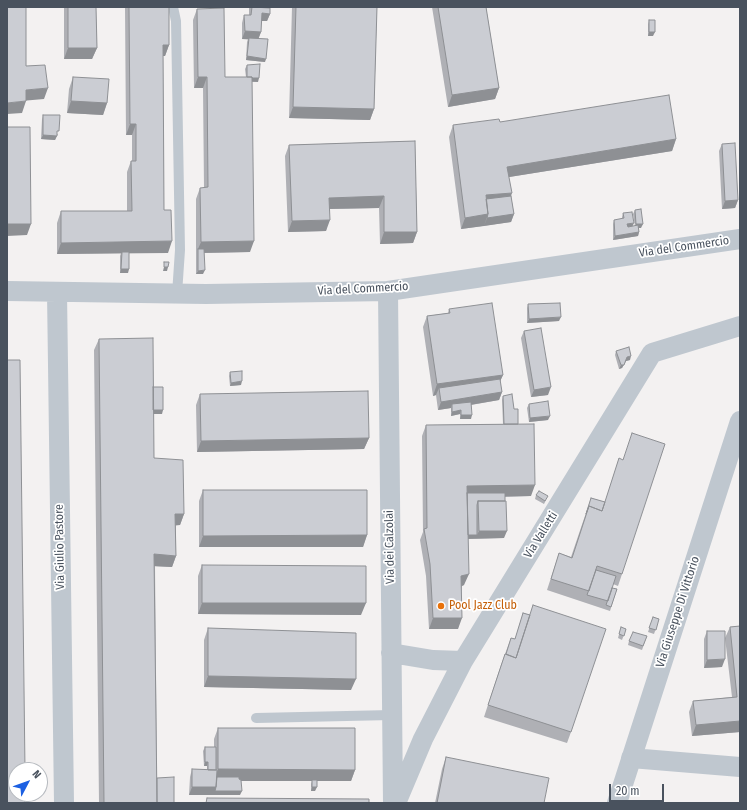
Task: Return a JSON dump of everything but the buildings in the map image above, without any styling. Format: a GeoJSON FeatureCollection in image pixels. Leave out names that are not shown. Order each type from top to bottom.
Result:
{"type":"FeatureCollection","features":[{"type":"Feature","properties":{"kind":"street","name":"Via del Commercio"},"geometry":{"type":"LineString","coordinates":[[7,291],[177,294],[388,291],[740,239]]}},
{"type":"Feature","properties":{"kind":"street","name":"Via dei Calzolai"},"geometry":{"type":"LineString","coordinates":[[388,291],[391,654],[395,803]]}},
{"type":"Feature","properties":{"kind":"street","name":"Via Giulio Pastore"},"geometry":{"type":"LineString","coordinates":[[57,292],[64,803]]}},
{"type":"Feature","properties":{"kind":"street","name":"Via Valletti"},"geometry":{"type":"LineString","coordinates":[[395,803],[423,739],[463,661],[652,353],[740,326]]}},
{"type":"Feature","properties":{"kind":"street","name":"Via Giuseppe Di Vittorio"},"geometry":{"type":"LineString","coordinates":[[617,803],[740,421]]}},
{"type":"Feature","properties":{"kind":"street"},"geometry":{"type":"LineString","coordinates":[[391,654],[433,660],[463,661]]}},
{"type":"Feature","properties":{"kind":"street"},"geometry":{"type":"LineString","coordinates":[[631,758],[740,767]]}},
{"type":"Feature","properties":{"kind":"lane"},"geometry":{"type":"LineString","coordinates":[[173,7],[176,21],[180,250],[177,294]]}},
{"type":"Feature","properties":{"kind":"lane"},"geometry":{"type":"LineString","coordinates":[[256,718],[392,716]]}},
{"type":"Feature","properties":{"kind":"place","name":"Pool Jazz Club"},"geometry":{"type":"Point","coordinates":[441,606]}}]}
